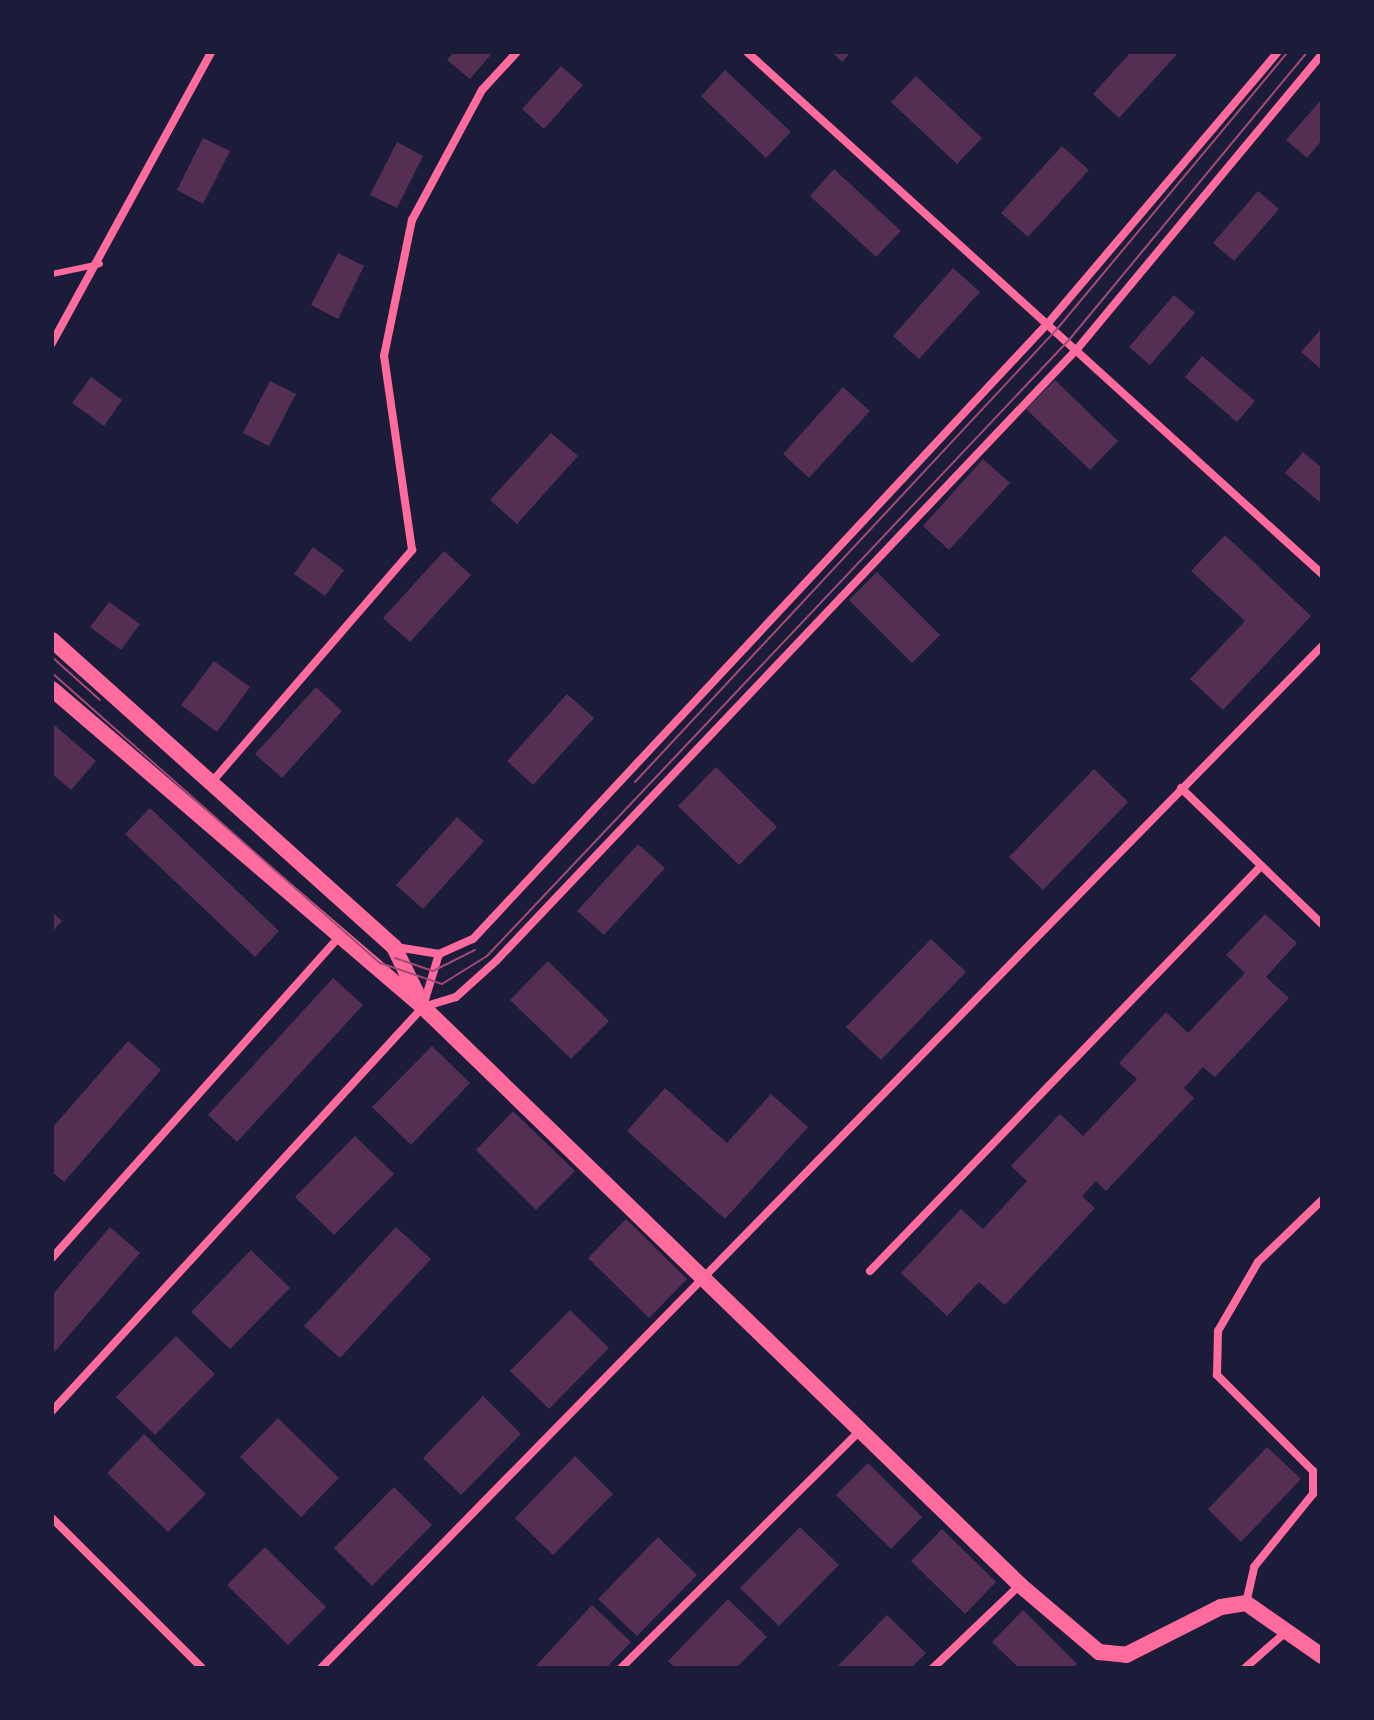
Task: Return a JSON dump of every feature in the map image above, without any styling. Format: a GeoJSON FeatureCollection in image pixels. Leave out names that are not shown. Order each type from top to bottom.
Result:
{"type":"FeatureCollection","features":[{"type":"Feature","properties":{"kind":"main road"},"geometry":{"type":"LineString","coordinates":[[52,640],[394,947],[423,1007]]}},
{"type":"Feature","properties":{"kind":"main road"},"geometry":{"type":"LineString","coordinates":[[52,689],[337,939],[423,1007],[1020,1585],[1099,1652],[1126,1655],[1221,1607],[1246,1603],[1322,1656]]}},
{"type":"Feature","properties":{"kind":"street"},"geometry":{"type":"LineString","coordinates":[[52,343],[100,264],[211,52]]}},
{"type":"Feature","properties":{"kind":"street"},"geometry":{"type":"LineString","coordinates":[[211,783],[412,550],[384,356],[409,235],[482,90],[517,52]]}},
{"type":"Feature","properties":{"kind":"street"},"geometry":{"type":"LineString","coordinates":[[747,52],[1078,348],[1322,574]]}},
{"type":"Feature","properties":{"kind":"street"},"geometry":{"type":"LineString","coordinates":[[394,947],[439,954],[473,939],[1049,322],[1278,52]]}},
{"type":"Feature","properties":{"kind":"street"},"geometry":{"type":"LineString","coordinates":[[423,1007],[456,997],[496,961],[1078,348],[1322,54]]}},
{"type":"Feature","properties":{"kind":"street"},"geometry":{"type":"LineString","coordinates":[[321,1668],[708,1280],[1181,788],[1322,646]]}},
{"type":"Feature","properties":{"kind":"street"},"geometry":{"type":"LineString","coordinates":[[1181,788],[1322,924]]}},
{"type":"Feature","properties":{"kind":"street"},"geometry":{"type":"LineString","coordinates":[[870,1271],[1261,866]]}},
{"type":"Feature","properties":{"kind":"street"},"geometry":{"type":"LineString","coordinates":[[52,1258],[337,939]]}},
{"type":"Feature","properties":{"kind":"street"},"geometry":{"type":"LineString","coordinates":[[52,1411],[423,1007],[439,954]]}},
{"type":"Feature","properties":{"kind":"street"},"geometry":{"type":"LineString","coordinates":[[1246,1603],[1254,1567],[1313,1494],[1313,1471],[1217,1375],[1218,1331],[1258,1262],[1322,1200]]}},
{"type":"Feature","properties":{"kind":"street"},"geometry":{"type":"LineString","coordinates":[[621,1668],[861,1430]]}},
{"type":"Feature","properties":{"kind":"street"},"geometry":{"type":"LineString","coordinates":[[52,1518],[202,1668]]}},
{"type":"Feature","properties":{"kind":"street"},"geometry":{"type":"LineString","coordinates":[[933,1668],[1020,1585]]}},
{"type":"Feature","properties":{"kind":"street"},"geometry":{"type":"LineString","coordinates":[[1245,1668],[1288,1630]]}},
{"type":"Feature","properties":{"kind":"lane"},"geometry":{"type":"LineString","coordinates":[[52,274],[100,264]]}},
{"type":"Feature","properties":{"kind":"building"},"geometry":{"type":"Polygon","coordinates":[[[454,52],[493,52],[470,79],[447,60],[454,52]]]}},
{"type":"Feature","properties":{"kind":"building"},"geometry":{"type":"Polygon","coordinates":[[[832,52],[851,52],[842,62],[832,52]]]}},
{"type":"Feature","properties":{"kind":"building"},"geometry":{"type":"Polygon","coordinates":[[[1131,52],[1179,52],[1119,118],[1093,94],[1131,52]]]}},
{"type":"Feature","properties":{"kind":"building"},"geometry":{"type":"Polygon","coordinates":[[[561,66],[583,85],[544,129],[522,109],[561,66]]]}},
{"type":"Feature","properties":{"kind":"building"},"geometry":{"type":"Polygon","coordinates":[[[725,70],[791,132],[766,158],[701,96],[725,70]]]}},
{"type":"Feature","properties":{"kind":"building"},"geometry":{"type":"Polygon","coordinates":[[[916,76],[982,138],[957,164],[891,102],[916,76]]]}},
{"type":"Feature","properties":{"kind":"building"},"geometry":{"type":"Polygon","coordinates":[[[1322,99],[1322,140],[1307,158],[1286,140],[1322,99]]]}},
{"type":"Feature","properties":{"kind":"building"},"geometry":{"type":"Polygon","coordinates":[[[203,138],[230,151],[203,204],[177,190],[203,138]]]}},
{"type":"Feature","properties":{"kind":"building"},"geometry":{"type":"Polygon","coordinates":[[[397,142],[423,156],[397,208],[370,195],[397,142]]]}},
{"type":"Feature","properties":{"kind":"building"},"geometry":{"type":"Polygon","coordinates":[[[1062,146],[1089,170],[1028,237],[1001,213],[1062,146]]]}},
{"type":"Feature","properties":{"kind":"building"},"geometry":{"type":"Polygon","coordinates":[[[834,169],[901,231],[876,257],[810,196],[834,169]]]}},
{"type":"Feature","properties":{"kind":"building"},"geometry":{"type":"Polygon","coordinates":[[[1258,191],[1279,209],[1234,261],[1213,243],[1258,191]]]}},
{"type":"Feature","properties":{"kind":"building"},"geometry":{"type":"Polygon","coordinates":[[[338,253],[364,266],[338,319],[311,305],[338,253]]]}},
{"type":"Feature","properties":{"kind":"building"},"geometry":{"type":"Polygon","coordinates":[[[953,268],[980,292],[919,359],[893,336],[953,268]]]}},
{"type":"Feature","properties":{"kind":"building"},"geometry":{"type":"Polygon","coordinates":[[[1174,295],[1195,313],[1150,365],[1129,347],[1174,295]]]}},
{"type":"Feature","properties":{"kind":"building"},"geometry":{"type":"Polygon","coordinates":[[[1322,328],[1322,370],[1301,352],[1322,328]]]}},
{"type":"Feature","properties":{"kind":"building"},"geometry":{"type":"Polygon","coordinates":[[[1202,356],[1255,401],[1237,422],[1185,377],[1202,356]]]}},
{"type":"Feature","properties":{"kind":"building"},"geometry":{"type":"Polygon","coordinates":[[[91,377],[122,400],[104,426],[72,403],[91,377]]]}},
{"type":"Feature","properties":{"kind":"building"},"geometry":{"type":"Polygon","coordinates":[[[1055,380],[1118,441],[1090,470],[1026,409],[1055,380]]]}},
{"type":"Feature","properties":{"kind":"building"},"geometry":{"type":"Polygon","coordinates":[[[270,381],[296,394],[269,446],[243,433],[270,381]]]}},
{"type":"Feature","properties":{"kind":"building"},"geometry":{"type":"Polygon","coordinates":[[[843,387],[870,411],[809,478],[783,454],[843,387]]]}},
{"type":"Feature","properties":{"kind":"building"},"geometry":{"type":"Polygon","coordinates":[[[551,433],[578,456],[517,524],[490,500],[551,433]]]}},
{"type":"Feature","properties":{"kind":"building"},"geometry":{"type":"Polygon","coordinates":[[[1303,452],[1322,468],[1322,504],[1285,473],[1303,452]]]}},
{"type":"Feature","properties":{"kind":"building"},"geometry":{"type":"Polygon","coordinates":[[[983,459],[1010,483],[949,550],[923,526],[983,459]]]}},
{"type":"Feature","properties":{"kind":"building"},"geometry":{"type":"Polygon","coordinates":[[[1225,535],[1311,616],[1223,710],[1190,679],[1245,621],[1191,571],[1225,535]]]}},
{"type":"Feature","properties":{"kind":"building"},"geometry":{"type":"Polygon","coordinates":[[[313,547],[344,570],[325,596],[294,574],[313,547]]]}},
{"type":"Feature","properties":{"kind":"building"},"geometry":{"type":"Polygon","coordinates":[[[444,551],[471,575],[410,642],[383,618],[444,551]]]}},
{"type":"Feature","properties":{"kind":"building"},"geometry":{"type":"Polygon","coordinates":[[[877,572],[940,635],[912,663],[849,600],[877,572]]]}},
{"type":"Feature","properties":{"kind":"building"},"geometry":{"type":"Polygon","coordinates":[[[109,602],[140,624],[121,650],[90,627],[109,602]]]}},
{"type":"Feature","properties":{"kind":"building"},"geometry":{"type":"Polygon","coordinates":[[[214,661],[250,687],[217,732],[181,705],[214,661]]]}},
{"type":"Feature","properties":{"kind":"building"},"geometry":{"type":"Polygon","coordinates":[[[316,687],[342,711],[282,778],[255,754],[316,687]]]}},
{"type":"Feature","properties":{"kind":"building"},"geometry":{"type":"Polygon","coordinates":[[[567,694],[594,718],[533,785],[507,761],[567,694]]]}},
{"type":"Feature","properties":{"kind":"building"},"geometry":{"type":"Polygon","coordinates":[[[52,723],[96,761],[71,790],[52,774],[52,723]]]}},
{"type":"Feature","properties":{"kind":"building"},"geometry":{"type":"Polygon","coordinates":[[[716,767],[777,827],[739,865],[678,806],[716,767]]]}},
{"type":"Feature","properties":{"kind":"building"},"geometry":{"type":"Polygon","coordinates":[[[1094,769],[1128,802],[1043,890],[1009,857],[1094,769]]]}},
{"type":"Feature","properties":{"kind":"building"},"geometry":{"type":"Polygon","coordinates":[[[150,808],[279,931],[255,957],[125,834],[150,808]]]}},
{"type":"Feature","properties":{"kind":"building"},"geometry":{"type":"Polygon","coordinates":[[[457,817],[484,841],[423,909],[396,885],[457,817]]]}},
{"type":"Feature","properties":{"kind":"building"},"geometry":{"type":"Polygon","coordinates":[[[638,844],[665,868],[604,935],[577,911],[638,844]]]}},
{"type":"Feature","properties":{"kind":"building"},"geometry":{"type":"Polygon","coordinates":[[[52,912],[62,921],[52,932],[52,912]]]}},
{"type":"Feature","properties":{"kind":"building"},"geometry":{"type":"Polygon","coordinates":[[[1265,914],[1297,943],[1266,977],[1289,998],[1215,1077],[1203,1067],[1184,1088],[1194,1098],[1106,1191],[1096,1181],[1082,1196],[1095,1208],[1005,1305],[979,1282],[947,1316],[901,1273],[961,1209],[983,1229],[1027,1181],[1011,1166],[1060,1114],[1083,1136],[1137,1079],[1119,1063],[1166,1012],[1188,1033],[1245,973],[1226,955],[1265,914]]]}},
{"type":"Feature","properties":{"kind":"building"},"geometry":{"type":"Polygon","coordinates":[[[931,939],[966,972],[881,1060],[846,1027],[931,939]]]}},
{"type":"Feature","properties":{"kind":"building"},"geometry":{"type":"Polygon","coordinates":[[[548,961],[609,1021],[571,1059],[510,1000],[548,961]]]}},
{"type":"Feature","properties":{"kind":"building"},"geometry":{"type":"Polygon","coordinates":[[[333,978],[363,1005],[237,1142],[208,1115],[333,978]]]}},
{"type":"Feature","properties":{"kind":"building"},"geometry":{"type":"Polygon","coordinates":[[[128,1041],[161,1070],[64,1182],[52,1172],[52,1128],[128,1041]]]}},
{"type":"Feature","properties":{"kind":"building"},"geometry":{"type":"Polygon","coordinates":[[[432,1046],[470,1083],[411,1145],[372,1107],[432,1046]]]}},
{"type":"Feature","properties":{"kind":"building"},"geometry":{"type":"Polygon","coordinates":[[[665,1088],[727,1143],[771,1094],[808,1127],[725,1219],[627,1131],[665,1088]]]}},
{"type":"Feature","properties":{"kind":"building"},"geometry":{"type":"Polygon","coordinates":[[[513,1111],[575,1171],[536,1210],[476,1150],[513,1111]]]}},
{"type":"Feature","properties":{"kind":"building"},"geometry":{"type":"Polygon","coordinates":[[[355,1136],[394,1174],[334,1235],[295,1197],[355,1136]]]}},
{"type":"Feature","properties":{"kind":"building"},"geometry":{"type":"Polygon","coordinates":[[[626,1219],[687,1279],[649,1318],[588,1258],[626,1219]]]}},
{"type":"Feature","properties":{"kind":"building"},"geometry":{"type":"Polygon","coordinates":[[[110,1227],[140,1253],[52,1355],[52,1295],[110,1227]]]}},
{"type":"Feature","properties":{"kind":"building"},"geometry":{"type":"Polygon","coordinates":[[[396,1227],[431,1259],[340,1358],[304,1326],[396,1227]]]}},
{"type":"Feature","properties":{"kind":"building"},"geometry":{"type":"Polygon","coordinates":[[[251,1250],[290,1288],[230,1349],[191,1312],[251,1250]]]}},
{"type":"Feature","properties":{"kind":"building"},"geometry":{"type":"Polygon","coordinates":[[[570,1310],[609,1348],[549,1409],[510,1371],[570,1310]]]}},
{"type":"Feature","properties":{"kind":"building"},"geometry":{"type":"Polygon","coordinates":[[[176,1336],[215,1374],[155,1435],[116,1397],[176,1336]]]}},
{"type":"Feature","properties":{"kind":"building"},"geometry":{"type":"Polygon","coordinates":[[[483,1396],[521,1434],[461,1495],[423,1458],[483,1396]]]}},
{"type":"Feature","properties":{"kind":"building"},"geometry":{"type":"Polygon","coordinates":[[[278,1418],[339,1478],[301,1517],[240,1457],[278,1418]]]}},
{"type":"Feature","properties":{"kind":"building"},"geometry":{"type":"Polygon","coordinates":[[[144,1434],[206,1494],[168,1532],[107,1473],[144,1434]]]}},
{"type":"Feature","properties":{"kind":"building"},"geometry":{"type":"Polygon","coordinates":[[[1267,1447],[1301,1479],[1241,1542],[1208,1509],[1267,1447]]]}},
{"type":"Feature","properties":{"kind":"building"},"geometry":{"type":"Polygon","coordinates":[[[575,1456],[613,1494],[553,1555],[515,1518],[575,1456]]]}},
{"type":"Feature","properties":{"kind":"building"},"geometry":{"type":"Polygon","coordinates":[[[868,1463],[922,1517],[891,1549],[836,1495],[868,1463]]]}},
{"type":"Feature","properties":{"kind":"building"},"geometry":{"type":"Polygon","coordinates":[[[394,1487],[432,1525],[372,1586],[334,1548],[394,1487]]]}},
{"type":"Feature","properties":{"kind":"building"},"geometry":{"type":"Polygon","coordinates":[[[800,1527],[839,1565],[779,1626],[740,1588],[800,1527]]]}},
{"type":"Feature","properties":{"kind":"building"},"geometry":{"type":"Polygon","coordinates":[[[942,1529],[996,1582],[965,1614],[911,1561],[942,1529]]]}},
{"type":"Feature","properties":{"kind":"building"},"geometry":{"type":"Polygon","coordinates":[[[658,1537],[697,1575],[637,1636],[598,1599],[658,1537]]]}},
{"type":"Feature","properties":{"kind":"building"},"geometry":{"type":"Polygon","coordinates":[[[265,1547],[326,1607],[288,1645],[227,1585],[265,1547]]]}},
{"type":"Feature","properties":{"kind":"building"},"geometry":{"type":"Polygon","coordinates":[[[728,1599],[767,1637],[736,1668],[676,1668],[668,1661],[728,1599]]]}},
{"type":"Feature","properties":{"kind":"building"},"geometry":{"type":"Polygon","coordinates":[[[592,1605],[631,1642],[606,1668],[534,1668],[592,1605]]]}},
{"type":"Feature","properties":{"kind":"building"},"geometry":{"type":"Polygon","coordinates":[[[1023,1610],[1077,1664],[1073,1668],[1019,1668],[992,1642],[1023,1610]]]}},
{"type":"Feature","properties":{"kind":"building"},"geometry":{"type":"Polygon","coordinates":[[[887,1615],[926,1653],[911,1668],[836,1668],[887,1615]]]}},
{"type":"Feature","properties":{"kind":"tram line"},"geometry":{"type":"LineString","coordinates":[[635,782],[1057,329],[1288,52]]}},
{"type":"Feature","properties":{"kind":"tram line"},"geometry":{"type":"LineString","coordinates":[[52,673],[380,963],[442,984],[487,956],[1069,340],[1307,52]]}},
{"type":"Feature","properties":{"kind":"tram line"},"geometry":{"type":"LineString","coordinates":[[52,657],[100,700]]}},
{"type":"Feature","properties":{"kind":"tram line"},"geometry":{"type":"LineString","coordinates":[[395,958],[433,971],[475,950]]}}]}
